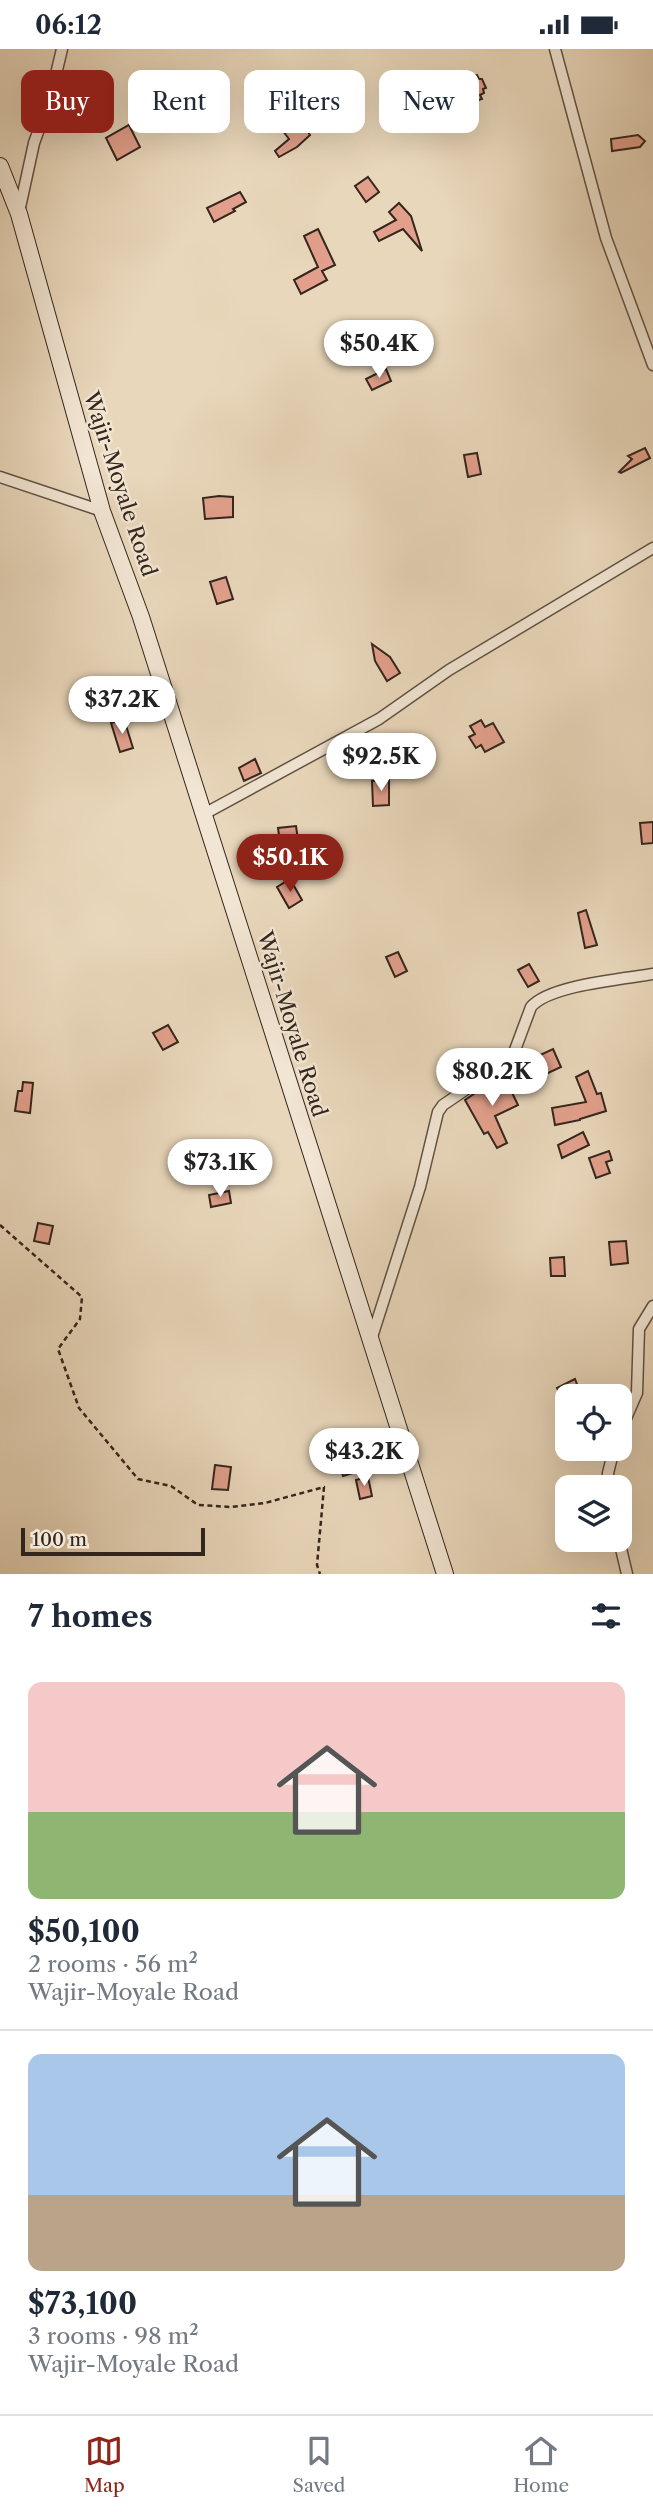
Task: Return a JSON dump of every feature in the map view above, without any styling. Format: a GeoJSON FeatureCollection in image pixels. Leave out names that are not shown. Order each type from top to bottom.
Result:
{"type":"FeatureCollection","features":[{"type":"Feature","properties":{"kind":"main road","name":"Wajir-Moyale Road"},"geometry":{"type":"LineString","coordinates":[[0,166],[19,214],[102,512],[141,617],[370,1343],[446,1574]]}},
{"type":"Feature","properties":{"kind":"street"},"geometry":{"type":"LineString","coordinates":[[19,214],[34,143],[50,99],[62,49]]}},
{"type":"Feature","properties":{"kind":"street"},"geometry":{"type":"LineString","coordinates":[[555,49],[606,238],[653,365]]}},
{"type":"Feature","properties":{"kind":"street"},"geometry":{"type":"LineString","coordinates":[[0,477],[102,512]]}},
{"type":"Feature","properties":{"kind":"street"},"geometry":{"type":"LineString","coordinates":[[204,814],[379,719],[449,670],[653,548]]}},
{"type":"Feature","properties":{"kind":"street"},"geometry":{"type":"LineString","coordinates":[[370,1343],[420,1187],[438,1112],[443,1105],[512,1058],[531,1007],[536,1001],[585,984],[653,974]]}},
{"type":"Feature","properties":{"kind":"street"},"geometry":{"type":"LineString","coordinates":[[632,1404],[637,1393],[639,1329],[653,1306]]}},
{"type":"Feature","properties":{"kind":"street"},"geometry":{"type":"LineString","coordinates":[[622,1552],[627,1574]]}},
{"type":"Feature","properties":{"kind":"path"},"geometry":{"type":"LineString","coordinates":[[0,1225],[82,1297],[80,1319],[58,1349],[79,1408],[138,1479],[172,1486],[198,1505],[231,1507],[265,1503],[324,1486],[317,1565],[320,1574]]}},
{"type":"Feature","properties":{"kind":"building"},"geometry":{"type":"Polygon","coordinates":[[[479,79],[482,79],[486,88],[480,95],[482,99],[479,100],[479,79]]]}},
{"type":"Feature","properties":{"kind":"building"},"geometry":{"type":"Polygon","coordinates":[[[128,126],[128,133],[133,133],[140,147],[117,160],[106,138],[128,126]]]}},
{"type":"Feature","properties":{"kind":"building"},"geometry":{"type":"Polygon","coordinates":[[[284,133],[310,135],[297,147],[279,157],[275,151],[289,139],[284,133]]]}},
{"type":"Feature","properties":{"kind":"building"},"geometry":{"type":"Polygon","coordinates":[[[638,135],[645,141],[640,147],[612,151],[611,139],[638,135]]]}},
{"type":"Feature","properties":{"kind":"building"},"geometry":{"type":"Polygon","coordinates":[[[368,177],[379,192],[366,202],[355,186],[368,177]]]}},
{"type":"Feature","properties":{"kind":"building"},"geometry":{"type":"Polygon","coordinates":[[[240,192],[246,202],[214,222],[207,208],[240,192]]]}},
{"type":"Feature","properties":{"kind":"building"},"geometry":{"type":"Polygon","coordinates":[[[399,203],[411,216],[422,251],[403,229],[379,241],[374,232],[396,220],[389,212],[399,203]]]}},
{"type":"Feature","properties":{"kind":"building"},"geometry":{"type":"Polygon","coordinates":[[[318,229],[335,265],[322,271],[327,280],[301,294],[294,280],[318,267],[304,236],[318,229]]]}},
{"type":"Feature","properties":{"kind":"building"},"geometry":{"type":"Polygon","coordinates":[[[386,369],[391,381],[372,390],[366,379],[386,369]]]}},
{"type":"Feature","properties":{"kind":"building"},"geometry":{"type":"Polygon","coordinates":[[[645,448],[650,458],[619,472],[632,459],[628,456],[645,448]]]}},
{"type":"Feature","properties":{"kind":"building"},"geometry":{"type":"Polygon","coordinates":[[[477,453],[481,474],[468,477],[464,455],[477,453]]]}},
{"type":"Feature","properties":{"kind":"building"},"geometry":{"type":"Polygon","coordinates":[[[233,497],[233,517],[205,519],[203,498],[233,497]]]}},
{"type":"Feature","properties":{"kind":"building"},"geometry":{"type":"Polygon","coordinates":[[[226,577],[233,599],[217,604],[210,582],[226,577]]]}},
{"type":"Feature","properties":{"kind":"building"},"geometry":{"type":"Polygon","coordinates":[[[372,644],[390,657],[400,673],[387,681],[375,661],[372,644]]]}},
{"type":"Feature","properties":{"kind":"building"},"geometry":{"type":"Polygon","coordinates":[[[124,719],[133,748],[120,752],[111,723],[124,719]]]}},
{"type":"Feature","properties":{"kind":"building"},"geometry":{"type":"Polygon","coordinates":[[[481,720],[485,727],[493,723],[504,742],[485,752],[481,745],[476,748],[469,737],[475,734],[470,726],[481,720]]]}},
{"type":"Feature","properties":{"kind":"building"},"geometry":{"type":"Polygon","coordinates":[[[255,759],[261,773],[244,781],[239,768],[255,759]]]}},
{"type":"Feature","properties":{"kind":"building"},"geometry":{"type":"Polygon","coordinates":[[[389,780],[389,805],[373,806],[372,781],[389,780]]]}},
{"type":"Feature","properties":{"kind":"building"},"geometry":{"type":"Polygon","coordinates":[[[653,822],[653,843],[642,844],[640,823],[653,822]]]}},
{"type":"Feature","properties":{"kind":"building"},"geometry":{"type":"Polygon","coordinates":[[[296,826],[298,840],[280,843],[278,828],[296,826]]]}},
{"type":"Feature","properties":{"kind":"building"},"geometry":{"type":"Polygon","coordinates":[[[290,879],[302,900],[289,908],[277,887],[290,879]]]}},
{"type":"Feature","properties":{"kind":"building"},"geometry":{"type":"Polygon","coordinates":[[[586,910],[597,945],[585,948],[578,913],[586,910]]]}},
{"type":"Feature","properties":{"kind":"building"},"geometry":{"type":"Polygon","coordinates":[[[398,952],[407,971],[395,977],[386,957],[398,952]]]}},
{"type":"Feature","properties":{"kind":"building"},"geometry":{"type":"Polygon","coordinates":[[[529,964],[539,981],[528,987],[518,970],[529,964]]]}},
{"type":"Feature","properties":{"kind":"building"},"geometry":{"type":"Polygon","coordinates":[[[168,1025],[178,1042],[163,1050],[153,1033],[168,1025]]]}},
{"type":"Feature","properties":{"kind":"building"},"geometry":{"type":"Polygon","coordinates":[[[553,1049],[561,1067],[546,1074],[538,1056],[553,1049]]]}},
{"type":"Feature","properties":{"kind":"building"},"geometry":{"type":"Polygon","coordinates":[[[588,1071],[597,1094],[601,1093],[606,1111],[555,1125],[552,1108],[586,1102],[576,1077],[588,1071]]]}},
{"type":"Feature","properties":{"kind":"building"},"geometry":{"type":"Polygon","coordinates":[[[503,1074],[518,1105],[495,1116],[507,1143],[497,1148],[488,1132],[484,1134],[465,1100],[503,1074]]]}},
{"type":"Feature","properties":{"kind":"building"},"geometry":{"type":"Polygon","coordinates":[[[23,1082],[33,1083],[30,1113],[15,1111],[18,1091],[22,1091],[23,1082]]]}},
{"type":"Feature","properties":{"kind":"building"},"geometry":{"type":"Polygon","coordinates":[[[583,1132],[589,1145],[562,1158],[558,1145],[583,1132]]]}},
{"type":"Feature","properties":{"kind":"building"},"geometry":{"type":"Polygon","coordinates":[[[609,1151],[612,1160],[606,1162],[610,1173],[596,1178],[589,1158],[609,1151]]]}},
{"type":"Feature","properties":{"kind":"building"},"geometry":{"type":"Polygon","coordinates":[[[229,1191],[231,1203],[211,1207],[209,1195],[229,1191]]]}},
{"type":"Feature","properties":{"kind":"building"},"geometry":{"type":"Polygon","coordinates":[[[38,1223],[53,1226],[49,1244],[34,1241],[38,1223]]]}},
{"type":"Feature","properties":{"kind":"building"},"geometry":{"type":"Polygon","coordinates":[[[626,1241],[628,1263],[611,1265],[609,1242],[626,1241]]]}},
{"type":"Feature","properties":{"kind":"building"},"geometry":{"type":"Polygon","coordinates":[[[564,1257],[565,1276],[551,1276],[550,1258],[564,1257]]]}},
{"type":"Feature","properties":{"kind":"building"},"geometry":{"type":"Polygon","coordinates":[[[351,1455],[356,1472],[343,1476],[338,1459],[351,1455]]]}},
{"type":"Feature","properties":{"kind":"building"},"geometry":{"type":"Polygon","coordinates":[[[215,1465],[231,1467],[228,1490],[212,1489],[215,1465]]]}},
{"type":"Feature","properties":{"kind":"building"},"geometry":{"type":"Polygon","coordinates":[[[368,1477],[372,1496],[360,1499],[356,1480],[368,1477]]]}}]}
